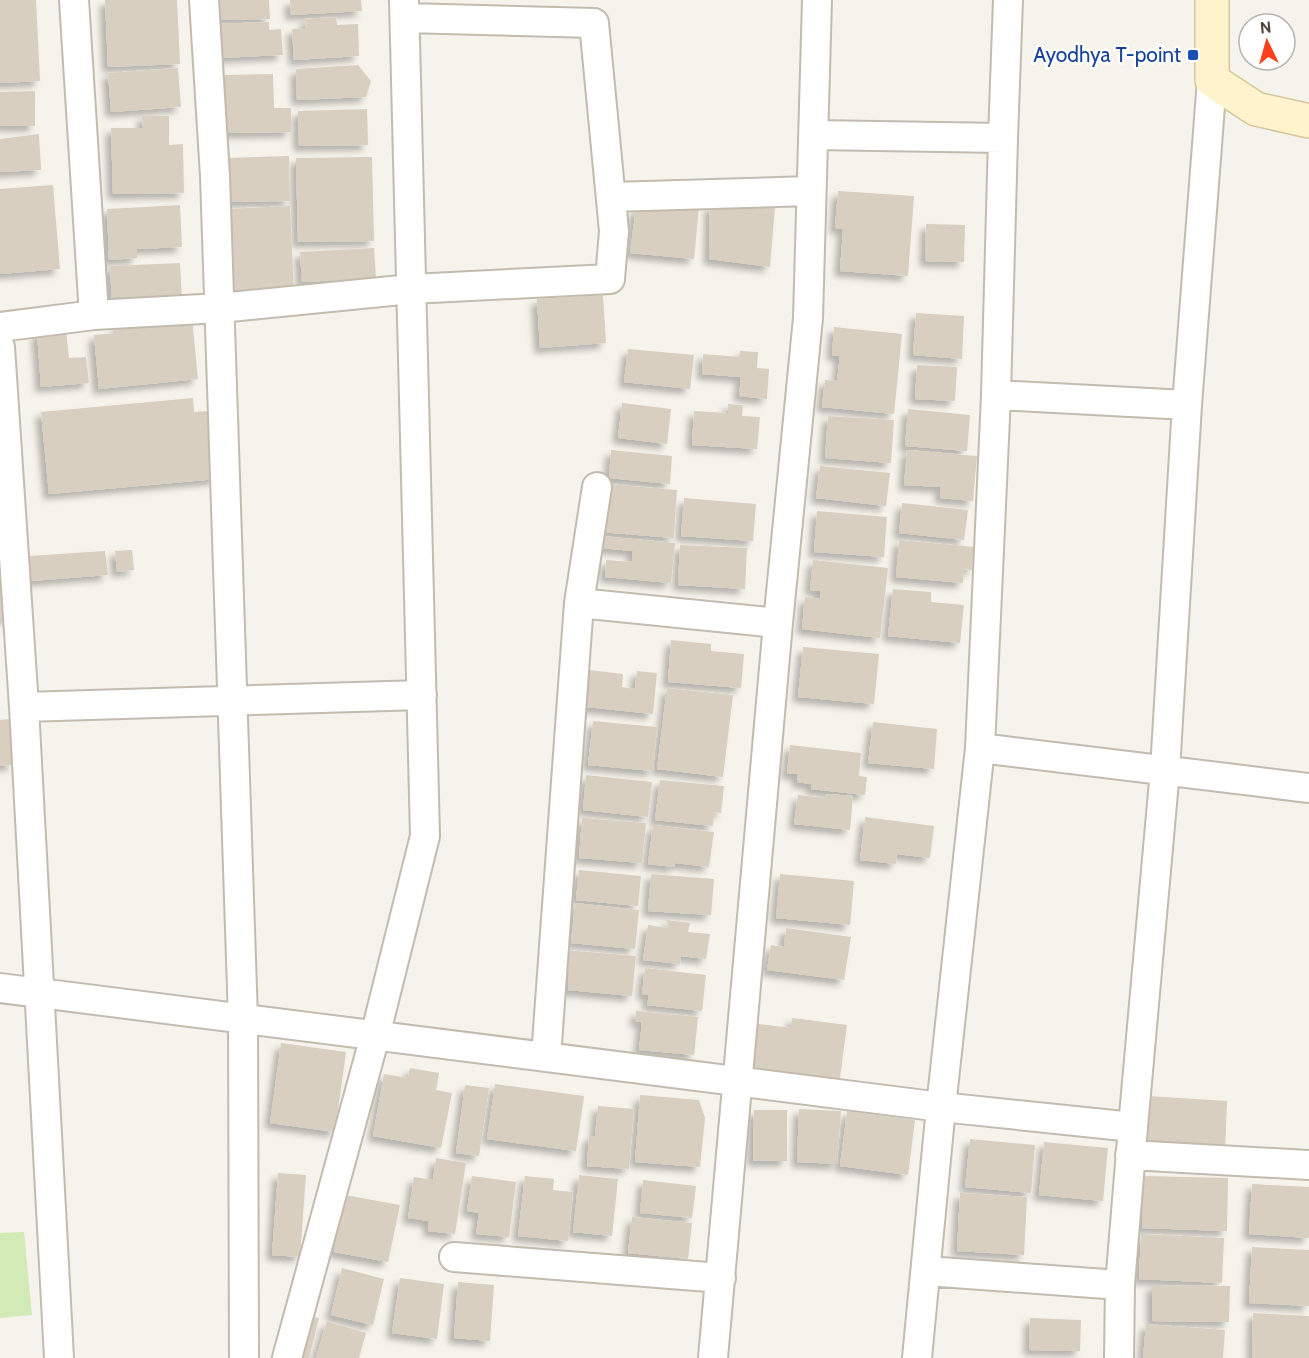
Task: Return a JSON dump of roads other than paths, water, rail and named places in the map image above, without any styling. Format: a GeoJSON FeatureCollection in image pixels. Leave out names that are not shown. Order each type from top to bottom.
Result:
{"type":"FeatureCollection","features":[{"type":"Feature","properties":{"kind":"main road"},"geometry":{"type":"LineString","coordinates":[[1212,0],[1212,80],[1256,109],[1309,121]]}},
{"type":"Feature","properties":{"kind":"street"},"geometry":{"type":"LineString","coordinates":[[74,0],[94,315]]}},
{"type":"Feature","properties":{"kind":"street"},"geometry":{"type":"LineString","coordinates":[[204,0],[215,176],[243,1019],[244,1358]]}},
{"type":"Feature","properties":{"kind":"street"},"geometry":{"type":"LineString","coordinates":[[713,1358],[736,1082],[808,318],[817,0]]}},
{"type":"Feature","properties":{"kind":"street"},"geometry":{"type":"LineString","coordinates":[[917,1358],[940,1107],[980,748],[996,395],[1008,0]]}},
{"type":"Feature","properties":{"kind":"street"},"geometry":{"type":"LineString","coordinates":[[0,327],[94,315],[220,308],[411,289],[610,279],[614,231],[594,23],[404,9],[411,289],[422,695],[425,836],[375,1036],[286,1358]]}},
{"type":"Feature","properties":{"kind":"street"},"geometry":{"type":"LineString","coordinates":[[1119,1358],[1119,1285],[1165,770],[1187,405],[1212,80]]}},
{"type":"Feature","properties":{"kind":"street"},"geometry":{"type":"LineString","coordinates":[[814,135],[1003,138]]}},
{"type":"Feature","properties":{"kind":"street"},"geometry":{"type":"LineString","coordinates":[[611,197],[810,191]]}},
{"type":"Feature","properties":{"kind":"street"},"geometry":{"type":"LineString","coordinates":[[0,347],[24,707],[59,1358]]}},
{"type":"Feature","properties":{"kind":"street"},"geometry":{"type":"LineString","coordinates":[[996,395],[1187,405]]}},
{"type":"Feature","properties":{"kind":"street"},"geometry":{"type":"LineString","coordinates":[[546,1057],[579,603],[597,487]]}},
{"type":"Feature","properties":{"kind":"street"},"geometry":{"type":"LineString","coordinates":[[579,603],[778,623]]}},
{"type":"Feature","properties":{"kind":"street"},"geometry":{"type":"LineString","coordinates":[[24,707],[422,695]]}},
{"type":"Feature","properties":{"kind":"street"},"geometry":{"type":"LineString","coordinates":[[980,748],[1309,788]]}},
{"type":"Feature","properties":{"kind":"street"},"geometry":{"type":"LineString","coordinates":[[0,988],[736,1082],[940,1107],[1133,1127]]}},
{"type":"Feature","properties":{"kind":"street"},"geometry":{"type":"LineString","coordinates":[[1130,1155],[1309,1165]]}},
{"type":"Feature","properties":{"kind":"street"},"geometry":{"type":"LineString","coordinates":[[453,1257],[721,1278]]}},
{"type":"Feature","properties":{"kind":"street"},"geometry":{"type":"LineString","coordinates":[[926,1272],[1119,1285]]}},
{"type":"Feature","properties":{"kind":"place","name":"Ayodhya T-point"},"geometry":{"type":"Point","coordinates":[1193,55]}}]}
